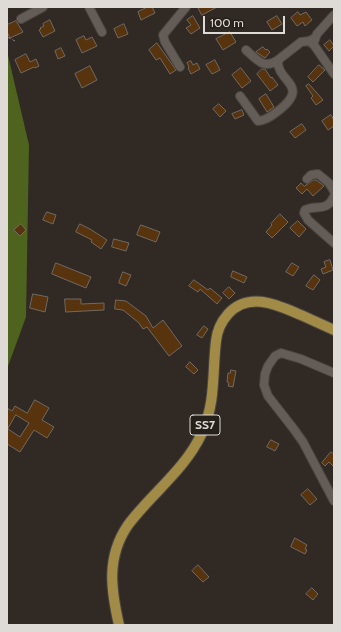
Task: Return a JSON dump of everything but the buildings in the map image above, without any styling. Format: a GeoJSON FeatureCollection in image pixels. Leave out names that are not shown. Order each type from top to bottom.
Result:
{"type":"FeatureCollection","features":[{"type":"Feature","properties":{"kind":"main road","name":"SS7"},"geometry":{"type":"LineString","coordinates":[[119,625],[112,581],[113,562],[116,549],[121,536],[128,525],[185,461],[202,433],[213,393],[217,336],[224,318],[240,305],[249,302],[262,301],[282,307],[334,330]]}},
{"type":"Feature","properties":{"kind":"street"},"geometry":{"type":"LineString","coordinates":[[20,19],[43,7]]}},
{"type":"Feature","properties":{"kind":"street"},"geometry":{"type":"LineString","coordinates":[[89,7],[102,32]]}},
{"type":"Feature","properties":{"kind":"street"},"geometry":{"type":"LineString","coordinates":[[180,67],[163,37],[165,32],[186,7]]}},
{"type":"Feature","properties":{"kind":"street"},"geometry":{"type":"LineString","coordinates":[[246,50],[259,61],[265,64],[271,64],[301,42],[312,41],[334,15]]}},
{"type":"Feature","properties":{"kind":"street"},"geometry":{"type":"LineString","coordinates":[[312,41],[334,74]]}},
{"type":"Feature","properties":{"kind":"street"},"geometry":{"type":"LineString","coordinates":[[240,96],[258,121],[264,120],[283,106],[291,95],[293,89],[278,67],[278,60]]}},
{"type":"Feature","properties":{"kind":"street"},"geometry":{"type":"LineString","coordinates":[[306,179],[314,174],[320,175],[329,183],[334,191]]}},
{"type":"Feature","properties":{"kind":"street"},"geometry":{"type":"LineString","coordinates":[[334,196],[327,205],[318,208],[307,208],[304,212],[304,215],[308,220],[334,244]]}},
{"type":"Feature","properties":{"kind":"street"},"geometry":{"type":"LineString","coordinates":[[334,373],[301,359],[281,354],[275,356],[270,362],[266,370],[264,383],[267,394],[303,442],[334,501]]}},
{"type":"Feature","properties":{"kind":"path"},"geometry":{"type":"LineString","coordinates":[[7,37],[15,41]]}},
{"type":"Feature","properties":{"kind":"green space"},"geometry":{"type":"Polygon","coordinates":[[[7,51],[29,145],[26,317],[7,369],[7,51]]]}}]}
